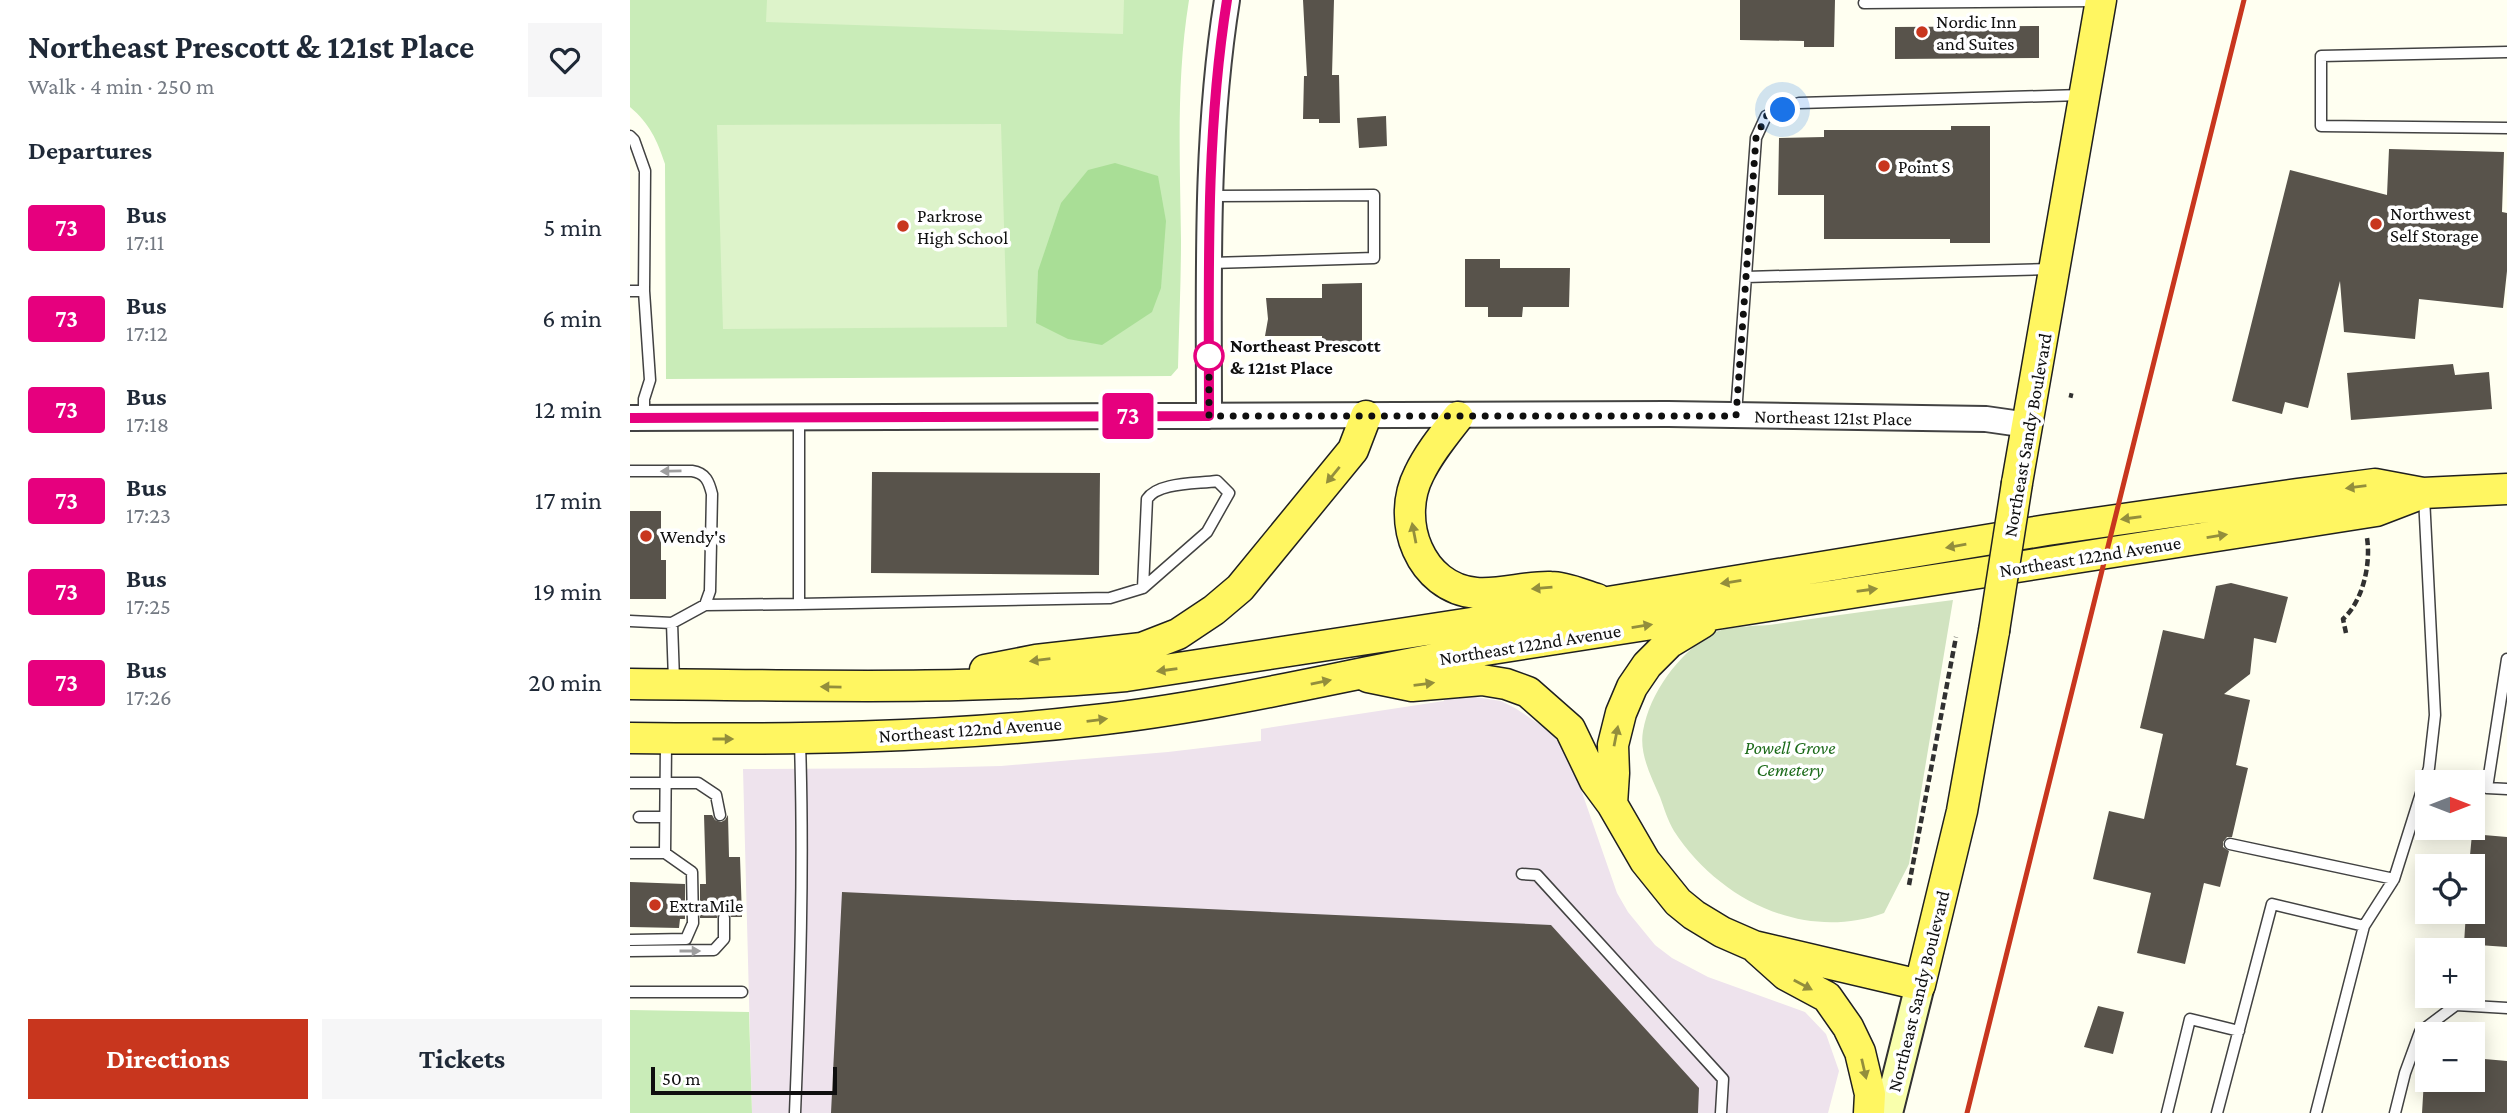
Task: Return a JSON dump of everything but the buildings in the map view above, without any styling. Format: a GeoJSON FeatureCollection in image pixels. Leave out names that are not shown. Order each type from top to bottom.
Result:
{"type":"FeatureCollection","features":[{"type":"Feature","properties":{"kind":"main road","name":"Northeast Sandy Boulevard"},"geometry":{"type":"LineString","coordinates":[[1888,1113],[1962,811],[2100,1]]}},
{"type":"Feature","properties":{"kind":"main road"},"geometry":{"type":"LineString","coordinates":[[900,687],[1036,660],[1142,649],[1178,634],[1214,610],[1240,588],[1353,450],[1366,416]]}},
{"type":"Feature","properties":{"kind":"main road"},"geometry":{"type":"LineString","coordinates":[[1458,417],[1418,475],[1410,501],[1415,542],[1419,554],[1433,574],[1452,586],[1474,593],[1552,587],[1608,602]]}},
{"type":"Feature","properties":{"kind":"main road","name":"Northeast 122nd Avenue"},"geometry":{"type":"LineString","coordinates":[[630,684],[900,687],[1126,676],[1608,602],[2047,530],[2297,494],[2375,484],[2423,493],[2507,489]]}},
{"type":"Feature","properties":{"kind":"main road","name":"Northeast 122nd Avenue"},"geometry":{"type":"LineString","coordinates":[[630,738],[799,738],[983,731],[1096,720],[1215,703],[1472,652],[2376,511],[2423,493]]}},
{"type":"Feature","properties":{"kind":"main road"},"geometry":{"type":"LineString","coordinates":[[1612,804],[1615,773],[1613,745],[1621,713],[1632,687],[1647,665],[1668,643],[1716,615]]}},
{"type":"Feature","properties":{"kind":"main road"},"geometry":{"type":"LineString","coordinates":[[1357,674],[1412,686],[1482,680],[1506,684],[1528,692],[1570,729],[1595,781],[1612,804],[1645,862],[1678,902],[1694,915],[1722,932],[1754,946],[1920,985]]}},
{"type":"Feature","properties":{"kind":"main road"},"geometry":{"type":"LineString","coordinates":[[1754,946],[1786,975],[1827,997],[1860,1052],[1870,1094],[1869,1113]]}},
{"type":"Feature","properties":{"kind":"street"},"geometry":{"type":"LineString","coordinates":[[1209,416],[1214,90],[1227,0]]}},
{"type":"Feature","properties":{"kind":"street","name":"Northeast 121st Place"},"geometry":{"type":"LineString","coordinates":[[637,418],[1736,416],[1986,419],[2028,425]]}},
{"type":"Feature","properties":{"kind":"lane"},"geometry":{"type":"LineString","coordinates":[[1864,3],[2100,1]]}},
{"type":"Feature","properties":{"kind":"lane"},"geometry":{"type":"LineString","coordinates":[[2507,52],[2321,56],[2321,126],[2507,128]]}},
{"type":"Feature","properties":{"kind":"lane"},"geometry":{"type":"LineString","coordinates":[[1736,416],[1756,138],[1766,116],[1799,103],[2085,95]]}},
{"type":"Feature","properties":{"kind":"lane"},"geometry":{"type":"LineString","coordinates":[[630,136],[634,140],[645,171],[644,291],[650,380],[637,418]]}},
{"type":"Feature","properties":{"kind":"lane"},"geometry":{"type":"LineString","coordinates":[[1210,263],[1374,258],[1374,195],[1212,196]]}},
{"type":"Feature","properties":{"kind":"lane"},"geometry":{"type":"LineString","coordinates":[[1746,277],[2055,269]]}},
{"type":"Feature","properties":{"kind":"lane"},"geometry":{"type":"LineString","coordinates":[[630,291],[644,291]]}},
{"type":"Feature","properties":{"kind":"lane"},"geometry":{"type":"LineString","coordinates":[[799,418],[799,604]]}},
{"type":"Feature","properties":{"kind":"lane"},"geometry":{"type":"LineString","coordinates":[[630,471],[692,471],[708,480],[712,494],[709,591],[705,605]]}},
{"type":"Feature","properties":{"kind":"lane"},"geometry":{"type":"LineString","coordinates":[[630,621],[672,623],[705,605],[1110,598],[1143,588],[1207,532],[1229,493],[1217,481],[1152,491],[1147,499],[1143,588]]}},
{"type":"Feature","properties":{"kind":"lane"},"geometry":{"type":"LineString","coordinates":[[2316,1113],[2364,926],[2394,879],[2429,768],[2435,715],[2423,493]]}},
{"type":"Feature","properties":{"kind":"lane"},"geometry":{"type":"LineString","coordinates":[[672,623],[674,684]]}},
{"type":"Feature","properties":{"kind":"lane"},"geometry":{"type":"LineString","coordinates":[[2507,659],[2487,788],[2507,789]]}},
{"type":"Feature","properties":{"kind":"lane"},"geometry":{"type":"LineString","coordinates":[[665,853],[666,738]]}},
{"type":"Feature","properties":{"kind":"lane"},"geometry":{"type":"LineString","coordinates":[[795,1113],[802,841],[799,738]]}},
{"type":"Feature","properties":{"kind":"lane"},"geometry":{"type":"LineString","coordinates":[[630,783],[698,783],[716,795],[720,815]]}},
{"type":"Feature","properties":{"kind":"lane"},"geometry":{"type":"LineString","coordinates":[[639,817],[665,817]]}},
{"type":"Feature","properties":{"kind":"lane"},"geometry":{"type":"LineString","coordinates":[[2230,844],[2394,879]]}},
{"type":"Feature","properties":{"kind":"lane"},"geometry":{"type":"LineString","coordinates":[[630,853],[665,853],[692,872],[693,923],[686,939],[630,940]]}},
{"type":"Feature","properties":{"kind":"lane"},"geometry":{"type":"LineString","coordinates":[[1522,874],[1537,875],[1723,1079],[1721,1113]]}},
{"type":"Feature","properties":{"kind":"lane"},"geometry":{"type":"LineString","coordinates":[[2217,1113],[2272,904],[2364,926]]}},
{"type":"Feature","properties":{"kind":"lane"},"geometry":{"type":"LineString","coordinates":[[630,951],[715,950],[724,939],[723,918]]}},
{"type":"Feature","properties":{"kind":"lane"},"geometry":{"type":"LineString","coordinates":[[630,992],[742,992]]}},
{"type":"Feature","properties":{"kind":"lane"},"geometry":{"type":"LineString","coordinates":[[2395,1113],[2405,1073],[2420,1032],[2456,1005],[2507,1008]]}},
{"type":"Feature","properties":{"kind":"lane"},"geometry":{"type":"LineString","coordinates":[[2171,1112],[2190,1019],[2239,1031]]}},
{"type":"Feature","properties":{"kind":"path"},"geometry":{"type":"LineString","coordinates":[[2346,632],[2343,620],[2352,611],[2360,594],[2369,552],[2363,513]]}},
{"type":"Feature","properties":{"kind":"path"},"geometry":{"type":"LineString","coordinates":[[1909,885],[1956,637]]}},
{"type":"Feature","properties":{"kind":"shaded area"},"geometry":{"type":"Polygon","coordinates":[[[1462,695],[1501,701],[1515,708],[1548,730],[1560,744],[1577,778],[1617,893],[1628,912],[1655,945],[1672,958],[1708,977],[1805,1012],[1826,1034],[1839,1071],[1828,1113],[752,1113],[743,769],[1001,766],[1168,752],[1261,741],[1261,729],[1444,701],[1444,697],[1462,695]]]}},
{"type":"Feature","properties":{"kind":"green space","name":"Parkrose High School"},"geometry":{"type":"Polygon","coordinates":[[[630,0],[1189,0],[1180,90],[1181,256],[1178,368],[1171,376],[666,379],[665,164],[652,133],[630,107],[630,0]]]}},
{"type":"Feature","properties":{"kind":"green space"},"geometry":{"type":"Polygon","coordinates":[[[767,0],[1124,0],[1123,34],[766,22],[767,0]]]}},
{"type":"Feature","properties":{"kind":"green space"},"geometry":{"type":"Polygon","coordinates":[[[1001,124],[1007,327],[723,329],[717,125],[1001,124]]]}},
{"type":"Feature","properties":{"kind":"green space"},"geometry":{"type":"Polygon","coordinates":[[[1115,163],[1158,176],[1166,221],[1161,288],[1152,312],[1102,345],[1068,339],[1036,323],[1038,271],[1061,203],[1088,170],[1115,163]]]}},
{"type":"Feature","properties":{"kind":"green space","name":"Powell Grove Cemetery"},"geometry":{"type":"Polygon","coordinates":[[[1953,600],[1909,864],[1884,913],[1854,921],[1824,922],[1794,918],[1766,909],[1739,895],[1715,877],[1693,856],[1674,831],[1644,756],[1643,731],[1652,702],[1677,664],[1711,634],[1723,630],[1953,600]]]}},
{"type":"Feature","properties":{"kind":"green space"},"geometry":{"type":"Polygon","coordinates":[[[630,1010],[749,1012],[752,1113],[630,1113],[630,1010]]]}},
{"type":"Feature","properties":{"kind":"railway"},"geometry":{"type":"LineString","coordinates":[[1967,1113],[2244,0]]}},
{"type":"Feature","properties":{"kind":"bus line","name":"73"},"geometry":{"type":"LineString","coordinates":[[630,418],[1209,416],[1214,90],[1227,0]]}},
{"type":"Feature","properties":{"kind":"place","name":"Nordic Inn and Suites"},"geometry":{"type":"Point","coordinates":[1922,32]}},
{"type":"Feature","properties":{"kind":"place","name":"Point S"},"geometry":{"type":"Point","coordinates":[1884,166]}},
{"type":"Feature","properties":{"kind":"place","name":"Northwest Self Storage"},"geometry":{"type":"Point","coordinates":[2376,224]}},
{"type":"Feature","properties":{"kind":"place","name":"Parkrose High School"},"geometry":{"type":"Point","coordinates":[903,226]}},
{"type":"Feature","properties":{"kind":"place","name":"Northeast Prescott & 121st Place"},"geometry":{"type":"Point","coordinates":[1209,356]}},
{"type":"Feature","properties":{"kind":"place","name":"Wendy's"},"geometry":{"type":"Point","coordinates":[646,536]}},
{"type":"Feature","properties":{"kind":"place","name":"ExtraMile"},"geometry":{"type":"Point","coordinates":[655,905]}},
{"type":"Feature","properties":{"kind":"route"},"geometry":{"type":"LineString","coordinates":[[1209,356],[1209,416],[1736,416],[1756,138],[1766,116],[1783,110]]}}]}
